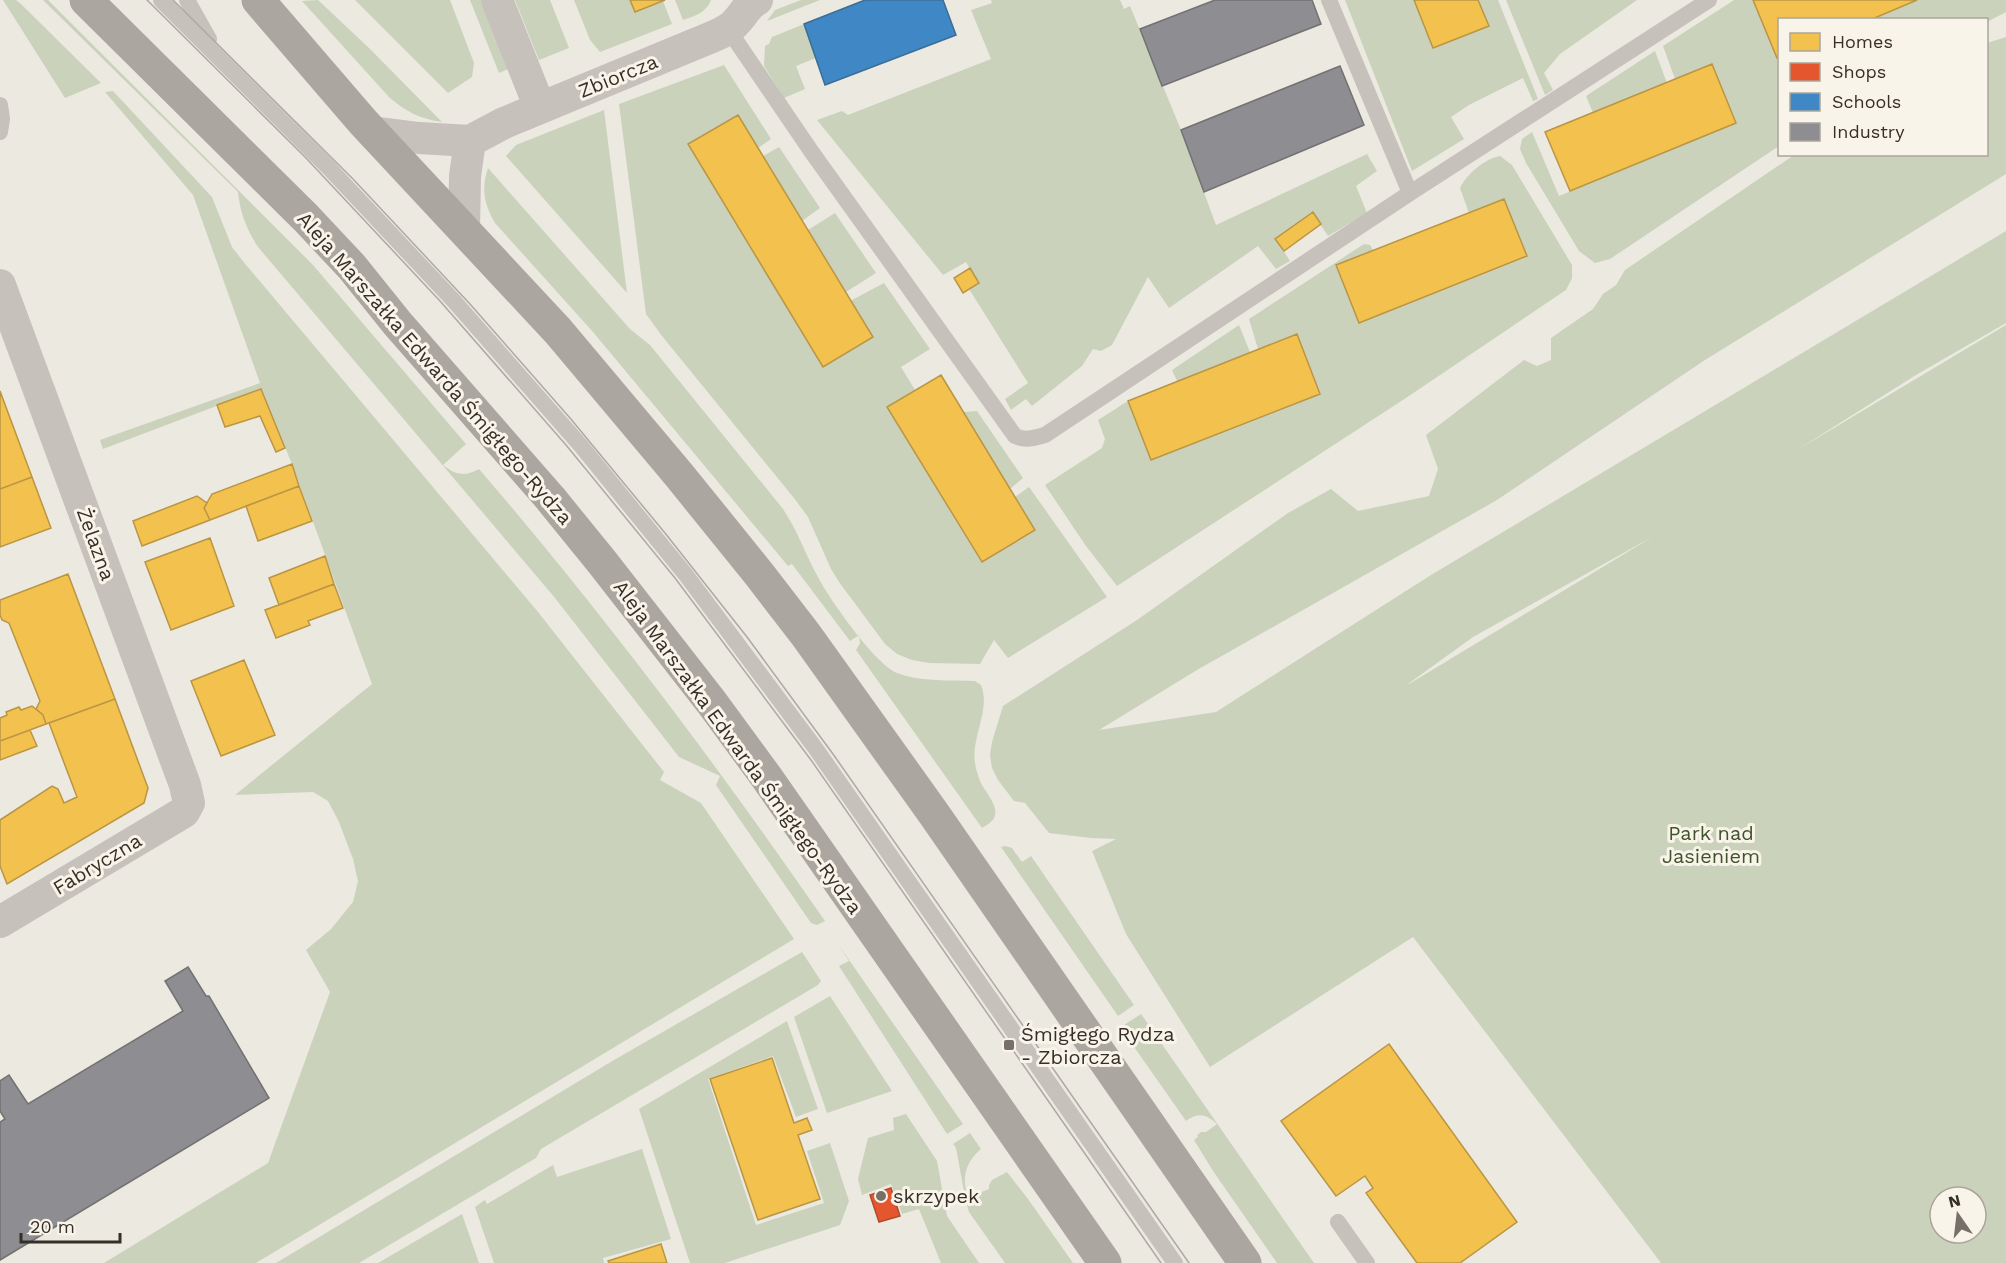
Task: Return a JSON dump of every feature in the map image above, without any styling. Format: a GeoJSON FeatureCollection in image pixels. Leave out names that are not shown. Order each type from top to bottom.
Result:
{"type":"FeatureCollection","features":[{"type":"Feature","properties":{"kind":"main road","name":"Aleja Marszałka Edwarda Śmigłego-Rydza"},"geometry":{"type":"LineString","coordinates":[[86,0],[328,241],[550,498],[602,562],[712,703],[1105,1263]]}},
{"type":"Feature","properties":{"kind":"main road"},"geometry":{"type":"LineString","coordinates":[[258,0],[372,132],[558,331],[679,475],[806,635],[934,814],[1245,1263]]}},
{"type":"Feature","properties":{"kind":"street"},"geometry":{"type":"LineString","coordinates":[[497,0],[540,108]]}},
{"type":"Feature","properties":{"kind":"street","name":"Zbiorcza"},"geometry":{"type":"LineString","coordinates":[[470,141],[504,123],[728,29],[754,1]]}},
{"type":"Feature","properties":{"kind":"street"},"geometry":{"type":"LineString","coordinates":[[372,132],[470,141],[465,176],[464,230]]}},
{"type":"Feature","properties":{"kind":"street","name":"Żelazna"},"geometry":{"type":"LineString","coordinates":[[0,285],[185,785],[189,803]]}},
{"type":"Feature","properties":{"kind":"street","name":"Fabryczna"},"geometry":{"type":"LineString","coordinates":[[0,922],[174,819],[184,812],[189,803]]}},
{"type":"Feature","properties":{"kind":"lane"},"geometry":{"type":"LineString","coordinates":[[161,0],[328,168],[454,301],[582,447],[686,575],[816,749],[1175,1263]]}},
{"type":"Feature","properties":{"kind":"lane"},"geometry":{"type":"LineString","coordinates":[[187,0],[226,65]]}},
{"type":"Feature","properties":{"kind":"lane"},"geometry":{"type":"LineString","coordinates":[[1329,0],[1410,193]]}},
{"type":"Feature","properties":{"kind":"lane"},"geometry":{"type":"LineString","coordinates":[[728,29],[811,151],[1015,435],[1022,439],[1045,435],[1410,193],[1709,0]]}},
{"type":"Feature","properties":{"kind":"lane"},"geometry":{"type":"LineString","coordinates":[[0,105],[2,119],[0,132]]}},
{"type":"Feature","properties":{"kind":"lane"},"geometry":{"type":"LineString","coordinates":[[1338,1222],[1367,1263]]}},
{"type":"Feature","properties":{"kind":"green space"},"geometry":{"type":"Polygon","coordinates":[[[3,0],[16,0],[21,4],[101,83],[65,98],[3,0]]]}},
{"type":"Feature","properties":{"kind":"green space"},"geometry":{"type":"Polygon","coordinates":[[[43,0],[48,0],[313,265],[466,444],[443,465],[460,474],[479,469],[525,523],[658,690],[825,921],[817,925],[811,923],[716,785],[720,776],[679,757],[555,598],[258,247],[245,221],[238,192],[43,0]]]}},
{"type":"Feature","properties":{"kind":"green space"},"geometry":{"type":"Polygon","coordinates":[[[318,0],[442,122],[413,114],[389,97],[302,1],[318,0]]]}},
{"type":"Feature","properties":{"kind":"green space"},"geometry":{"type":"Polygon","coordinates":[[[355,0],[450,0],[474,63],[472,77],[448,93],[355,0]]]}},
{"type":"Feature","properties":{"kind":"green space"},"geometry":{"type":"Polygon","coordinates":[[[470,0],[482,0],[508,69],[499,73],[470,0]]]}},
{"type":"Feature","properties":{"kind":"green space"},"geometry":{"type":"Polygon","coordinates":[[[515,0],[550,0],[569,48],[539,60],[515,0]]]}},
{"type":"Feature","properties":{"kind":"green space"},"geometry":{"type":"Polygon","coordinates":[[[574,0],[630,0],[635,12],[663,1],[672,24],[600,52],[590,40],[574,0]]]}},
{"type":"Feature","properties":{"kind":"green space"},"geometry":{"type":"Polygon","coordinates":[[[675,0],[711,0],[703,11],[683,20],[675,0]]]}},
{"type":"Feature","properties":{"kind":"green space"},"geometry":{"type":"Polygon","coordinates":[[[801,0],[820,0],[767,21],[775,10],[801,0]]]}},
{"type":"Feature","properties":{"kind":"green space"},"geometry":{"type":"Polygon","coordinates":[[[991,0],[1120,0],[1124,9],[1130,6],[1181,130],[1216,225],[1367,154],[1377,171],[1356,186],[1367,213],[1328,236],[1312,212],[1276,239],[1290,261],[1276,269],[1258,246],[1169,308],[1148,277],[1112,345],[1101,351],[1093,349],[1082,366],[1032,406],[1026,399],[1011,410],[1005,399],[1028,383],[969,289],[978,283],[966,262],[943,275],[817,120],[842,111],[848,115],[991,59],[971,10],[992,3],[991,0]]]}},
{"type":"Feature","properties":{"kind":"green space"},"geometry":{"type":"Polygon","coordinates":[[[1345,0],[1414,0],[1433,48],[1488,26],[1478,0],[1498,0],[1538,99],[1533,101],[1523,78],[1469,105],[1451,117],[1464,139],[1412,171],[1345,0]]]}},
{"type":"Feature","properties":{"kind":"green space"},"geometry":{"type":"Polygon","coordinates":[[[1506,0],[1637,0],[1560,54],[1544,73],[1553,90],[1545,95],[1506,0]]]}},
{"type":"Feature","properties":{"kind":"green space"},"geometry":{"type":"Polygon","coordinates":[[[1734,0],[1753,0],[1778,55],[1778,147],[1610,259],[1595,263],[1579,251],[1526,163],[1520,149],[1522,139],[1532,132],[1559,196],[1736,123],[1712,64],[1675,79],[1663,46],[1734,0]]]}},
{"type":"Feature","properties":{"kind":"green space"},"geometry":{"type":"Polygon","coordinates":[[[1917,0],[2006,0],[2006,12],[1988,21],[1988,18],[1875,18],[1917,0]]]}},
{"type":"Feature","properties":{"kind":"green space"},"geometry":{"type":"Polygon","coordinates":[[[804,24],[816,58],[796,66],[805,89],[784,98],[764,66],[765,46],[769,44],[772,37],[804,24]]]}},
{"type":"Feature","properties":{"kind":"green space","name":"Park nad Jasieniem"},"geometry":{"type":"Polygon","coordinates":[[[2006,37],[2006,174],[1705,360],[1497,500],[1197,670],[1099,730],[1216,712],[1431,575],[2006,231],[2006,323],[1916,375],[1797,450],[2006,325],[2006,1263],[1661,1263],[1413,937],[1210,1067],[1126,934],[1092,851],[1116,839],[1049,833],[1025,803],[1014,801],[992,768],[990,755],[992,742],[1003,706],[1137,620],[1288,513],[1331,489],[1358,511],[1429,496],[1438,469],[1426,435],[1524,360],[1537,366],[1551,360],[1551,338],[1593,309],[1603,294],[1616,285],[1625,270],[1793,156],[1988,156],[1988,43],[2006,37]],[[1654,536],[1473,637],[1409,684],[1654,536]]]}},
{"type":"Feature","properties":{"kind":"green space"},"geometry":{"type":"Polygon","coordinates":[[[1655,51],[1667,83],[1593,113],[1586,96],[1655,51]]]}},
{"type":"Feature","properties":{"kind":"green space"},"geometry":{"type":"Polygon","coordinates":[[[724,65],[771,139],[758,148],[738,115],[689,144],[850,301],[884,283],[930,349],[901,367],[915,390],[887,407],[981,562],[1035,530],[1015,497],[1029,487],[1107,597],[1008,658],[994,640],[980,664],[929,663],[912,660],[897,654],[885,644],[831,569],[808,517],[646,314],[619,104],[724,65]]]}},
{"type":"Feature","properties":{"kind":"green space"},"geometry":{"type":"Polygon","coordinates":[[[113,91],[212,197],[232,247],[538,612],[664,772],[660,780],[701,803],[794,939],[256,1263],[104,1263],[268,1163],[330,992],[306,950],[331,929],[353,902],[358,881],[353,859],[328,801],[313,792],[235,795],[372,684],[292,464],[261,389],[103,449],[100,440],[260,383],[193,195],[105,92],[113,91]]]}},
{"type":"Feature","properties":{"kind":"green space"},"geometry":{"type":"Polygon","coordinates":[[[604,110],[627,293],[506,156],[516,145],[604,110]]]}},
{"type":"Feature","properties":{"kind":"green space"},"geometry":{"type":"Polygon","coordinates":[[[779,147],[820,208],[802,221],[763,156],[779,147]]]}},
{"type":"Feature","properties":{"kind":"green space"},"geometry":{"type":"Polygon","coordinates":[[[1500,156],[1512,165],[1572,265],[1572,278],[1566,290],[1409,396],[1117,586],[1086,546],[1045,485],[1102,448],[1105,439],[1098,420],[1128,401],[1151,460],[1320,394],[1297,334],[1258,349],[1249,319],[1364,244],[1370,245],[1373,250],[1337,265],[1360,323],[1527,257],[1504,199],[1469,213],[1460,188],[1477,168],[1488,160],[1500,156]]]}},
{"type":"Feature","properties":{"kind":"green space"},"geometry":{"type":"Polygon","coordinates":[[[488,168],[630,329],[650,345],[783,509],[825,589],[858,636],[850,641],[792,564],[788,566],[593,332],[495,223],[485,196],[488,168]]]}},
{"type":"Feature","properties":{"kind":"green space"},"geometry":{"type":"Polygon","coordinates":[[[835,213],[876,273],[846,292],[808,230],[835,213]]]}},
{"type":"Feature","properties":{"kind":"green space"},"geometry":{"type":"Polygon","coordinates":[[[1239,325],[1250,352],[1177,381],[1172,370],[1239,325]]]}},
{"type":"Feature","properties":{"kind":"green space"},"geometry":{"type":"Polygon","coordinates":[[[977,411],[1023,478],[1010,489],[964,412],[977,411]]]}},
{"type":"Feature","properties":{"kind":"green space"},"geometry":{"type":"Polygon","coordinates":[[[859,637],[877,658],[897,673],[926,679],[975,681],[981,685],[984,704],[976,743],[975,763],[980,781],[993,802],[995,811],[993,819],[986,826],[982,828],[856,650],[860,643],[859,637]]]}},
{"type":"Feature","properties":{"kind":"green space"},"geometry":{"type":"Polygon","coordinates":[[[1001,847],[1012,848],[1022,862],[1031,856],[1134,1005],[1118,1016],[1001,847]]]}},
{"type":"Feature","properties":{"kind":"green space"},"geometry":{"type":"Polygon","coordinates":[[[838,944],[963,1124],[947,1134],[839,966],[849,961],[838,944]]]}},
{"type":"Feature","properties":{"kind":"green space"},"geometry":{"type":"Polygon","coordinates":[[[802,952],[821,981],[818,985],[541,1149],[536,1158],[359,1263],[276,1263],[614,1060],[802,952]]]}},
{"type":"Feature","properties":{"kind":"green space"},"geometry":{"type":"Polygon","coordinates":[[[830,996],[892,1091],[827,1113],[794,1017],[830,996]]]}},
{"type":"Feature","properties":{"kind":"green space"},"geometry":{"type":"Polygon","coordinates":[[[1141,1014],[1314,1263],[1277,1263],[1213,1171],[1194,1140],[1201,1132],[1206,1132],[1217,1124],[1202,1115],[1194,1116],[1186,1121],[1132,1044],[1136,1041],[1124,1025],[1141,1014]]]}},
{"type":"Feature","properties":{"kind":"green space"},"geometry":{"type":"Polygon","coordinates":[[[787,1021],[818,1109],[796,1117],[773,1056],[708,1079],[756,1225],[824,1203],[807,1151],[830,1143],[849,1201],[840,1225],[725,1263],[690,1263],[639,1109],[787,1021]]]}},
{"type":"Feature","properties":{"kind":"green space"},"geometry":{"type":"Polygon","coordinates":[[[906,1114],[937,1161],[947,1216],[979,1263],[941,1263],[919,1209],[902,1214],[891,1184],[862,1195],[858,1179],[868,1138],[894,1130],[893,1118],[906,1114]]]}},
{"type":"Feature","properties":{"kind":"green space"},"geometry":{"type":"Polygon","coordinates":[[[970,1133],[981,1149],[972,1159],[966,1171],[965,1184],[969,1197],[989,1189],[992,1180],[1007,1172],[1073,1263],[1005,1263],[969,1212],[966,1202],[956,1148],[953,1144],[970,1133]]]}},
{"type":"Feature","properties":{"kind":"green space"},"geometry":{"type":"Polygon","coordinates":[[[642,1149],[671,1239],[603,1258],[604,1263],[494,1263],[475,1207],[485,1200],[487,1204],[553,1165],[557,1177],[642,1149]]]}},
{"type":"Feature","properties":{"kind":"green space"},"geometry":{"type":"Polygon","coordinates":[[[462,1214],[479,1263],[378,1263],[462,1214]]]}},
{"type":"Feature","properties":{"kind":"building: Homes"},"geometry":{"type":"Polygon","coordinates":[[[630,0],[665,0],[635,12],[630,0]]]}},
{"type":"Feature","properties":{"kind":"building: Homes"},"geometry":{"type":"Polygon","coordinates":[[[1414,0],[1478,0],[1489,26],[1433,48],[1414,0]]]}},
{"type":"Feature","properties":{"kind":"building: Homes"},"geometry":{"type":"Polygon","coordinates":[[[1753,0],[1917,0],[1875,18],[1778,18],[1777,58],[1753,0]]]}},
{"type":"Feature","properties":{"kind":"building: Homes"},"geometry":{"type":"Polygon","coordinates":[[[1712,64],[1736,123],[1570,191],[1545,132],[1712,64]]]}},
{"type":"Feature","properties":{"kind":"building: Homes"},"geometry":{"type":"Polygon","coordinates":[[[738,115],[873,337],[823,367],[688,144],[738,115]]]}},
{"type":"Feature","properties":{"kind":"building: Homes"},"geometry":{"type":"Polygon","coordinates":[[[1504,199],[1527,256],[1359,323],[1336,265],[1504,199]]]}},
{"type":"Feature","properties":{"kind":"building: Homes"},"geometry":{"type":"Polygon","coordinates":[[[1313,212],[1321,224],[1284,251],[1275,239],[1313,212]]]}},
{"type":"Feature","properties":{"kind":"building: Homes"},"geometry":{"type":"Polygon","coordinates":[[[970,268],[979,283],[963,293],[954,278],[970,268]]]}},
{"type":"Feature","properties":{"kind":"building: Homes"},"geometry":{"type":"Polygon","coordinates":[[[1297,334],[1320,394],[1151,460],[1128,401],[1297,334]]]}},
{"type":"Feature","properties":{"kind":"building: Homes"},"geometry":{"type":"Polygon","coordinates":[[[941,375],[1035,530],[982,562],[887,407],[941,375]]]}},
{"type":"Feature","properties":{"kind":"building: Homes"},"geometry":{"type":"Polygon","coordinates":[[[261,389],[285,448],[276,452],[260,416],[225,427],[217,405],[261,389]]]}},
{"type":"Feature","properties":{"kind":"building: Homes"},"geometry":{"type":"Polygon","coordinates":[[[0,391],[32,477],[0,489],[0,391]]]}},
{"type":"Feature","properties":{"kind":"building: Homes"},"geometry":{"type":"Polygon","coordinates":[[[292,464],[299,486],[210,520],[204,508],[212,494],[292,464]]]}},
{"type":"Feature","properties":{"kind":"building: Homes"},"geometry":{"type":"Polygon","coordinates":[[[32,477],[51,528],[0,547],[0,489],[32,477]]]}},
{"type":"Feature","properties":{"kind":"building: Homes"},"geometry":{"type":"Polygon","coordinates":[[[299,486],[312,521],[258,541],[246,506],[299,486]]]}},
{"type":"Feature","properties":{"kind":"building: Homes"},"geometry":{"type":"Polygon","coordinates":[[[197,496],[207,503],[204,508],[210,520],[142,546],[133,521],[197,496]]]}},
{"type":"Feature","properties":{"kind":"building: Homes"},"geometry":{"type":"Polygon","coordinates":[[[210,538],[234,606],[171,630],[145,562],[210,538]]]}},
{"type":"Feature","properties":{"kind":"building: Homes"},"geometry":{"type":"Polygon","coordinates":[[[325,556],[334,584],[279,605],[269,578],[325,556]]]}},
{"type":"Feature","properties":{"kind":"building: Homes"},"geometry":{"type":"Polygon","coordinates":[[[68,574],[115,699],[46,724],[43,715],[36,709],[40,701],[9,623],[2,620],[0,615],[0,600],[68,574]]]}},
{"type":"Feature","properties":{"kind":"building: Homes"},"geometry":{"type":"Polygon","coordinates":[[[334,584],[343,608],[308,621],[310,625],[276,638],[265,610],[334,584]]]}},
{"type":"Feature","properties":{"kind":"building: Homes"},"geometry":{"type":"Polygon","coordinates":[[[244,660],[275,735],[221,756],[191,681],[244,660]]]}},
{"type":"Feature","properties":{"kind":"building: Homes"},"geometry":{"type":"Polygon","coordinates":[[[115,699],[148,788],[144,803],[7,884],[0,866],[0,820],[52,786],[58,789],[64,803],[77,797],[49,723],[115,699]]]}},
{"type":"Feature","properties":{"kind":"building: Homes"},"geometry":{"type":"Polygon","coordinates":[[[32,706],[43,715],[46,724],[0,741],[0,718],[7,715],[6,712],[19,707],[21,710],[32,706]]]}},
{"type":"Feature","properties":{"kind":"building: Homes"},"geometry":{"type":"Polygon","coordinates":[[[30,730],[37,746],[0,760],[0,741],[30,730]]]}},
{"type":"Feature","properties":{"kind":"building: Homes"},"geometry":{"type":"Polygon","coordinates":[[[1389,1044],[1517,1222],[1460,1263],[1417,1263],[1366,1193],[1373,1188],[1365,1176],[1336,1196],[1281,1121],[1389,1044]]]}},
{"type":"Feature","properties":{"kind":"building: Homes"},"geometry":{"type":"Polygon","coordinates":[[[772,1058],[794,1123],[807,1118],[812,1130],[798,1135],[820,1199],[758,1220],[710,1079],[772,1058]]]}},
{"type":"Feature","properties":{"kind":"building: Homes"},"geometry":{"type":"Polygon","coordinates":[[[661,1244],[667,1263],[609,1263],[608,1261],[661,1244]]]}},
{"type":"Feature","properties":{"kind":"building: Shops"},"geometry":{"type":"Polygon","coordinates":[[[891,1188],[900,1216],[879,1222],[870,1195],[891,1188]]]}},
{"type":"Feature","properties":{"kind":"building: Schools"},"geometry":{"type":"Polygon","coordinates":[[[865,0],[943,0],[956,35],[825,85],[804,24],[865,0]]]}},
{"type":"Feature","properties":{"kind":"building: Industry"},"geometry":{"type":"Polygon","coordinates":[[[1215,0],[1312,0],[1321,24],[1162,86],[1140,29],[1215,0]]]}},
{"type":"Feature","properties":{"kind":"building: Industry"},"geometry":{"type":"Polygon","coordinates":[[[1340,66],[1364,125],[1204,192],[1181,130],[1340,66]]]}},
{"type":"Feature","properties":{"kind":"building: Industry"},"geometry":{"type":"Polygon","coordinates":[[[188,967],[206,996],[209,996],[269,1098],[0,1260],[0,1122],[5,1119],[0,1111],[0,1081],[9,1075],[28,1104],[183,1011],[165,981],[188,967]]]}},
{"type":"Feature","properties":{"kind":"tram line"},"geometry":{"type":"LineString","coordinates":[[147,0],[306,158],[440,301],[566,445],[675,578],[811,760],[1161,1263]]}},
{"type":"Feature","properties":{"kind":"tram line"},"geometry":{"type":"LineString","coordinates":[[173,0],[353,179],[470,304],[570,418],[665,533],[747,637],[833,754],[1189,1263]]}},
{"type":"Feature","properties":{"kind":"place","name":"Śmigłego Rydza - Zbiorcza"},"geometry":{"type":"Point","coordinates":[1009,1045]}},
{"type":"Feature","properties":{"kind":"place","name":"skrzypek"},"geometry":{"type":"Point","coordinates":[881,1196]}}]}
